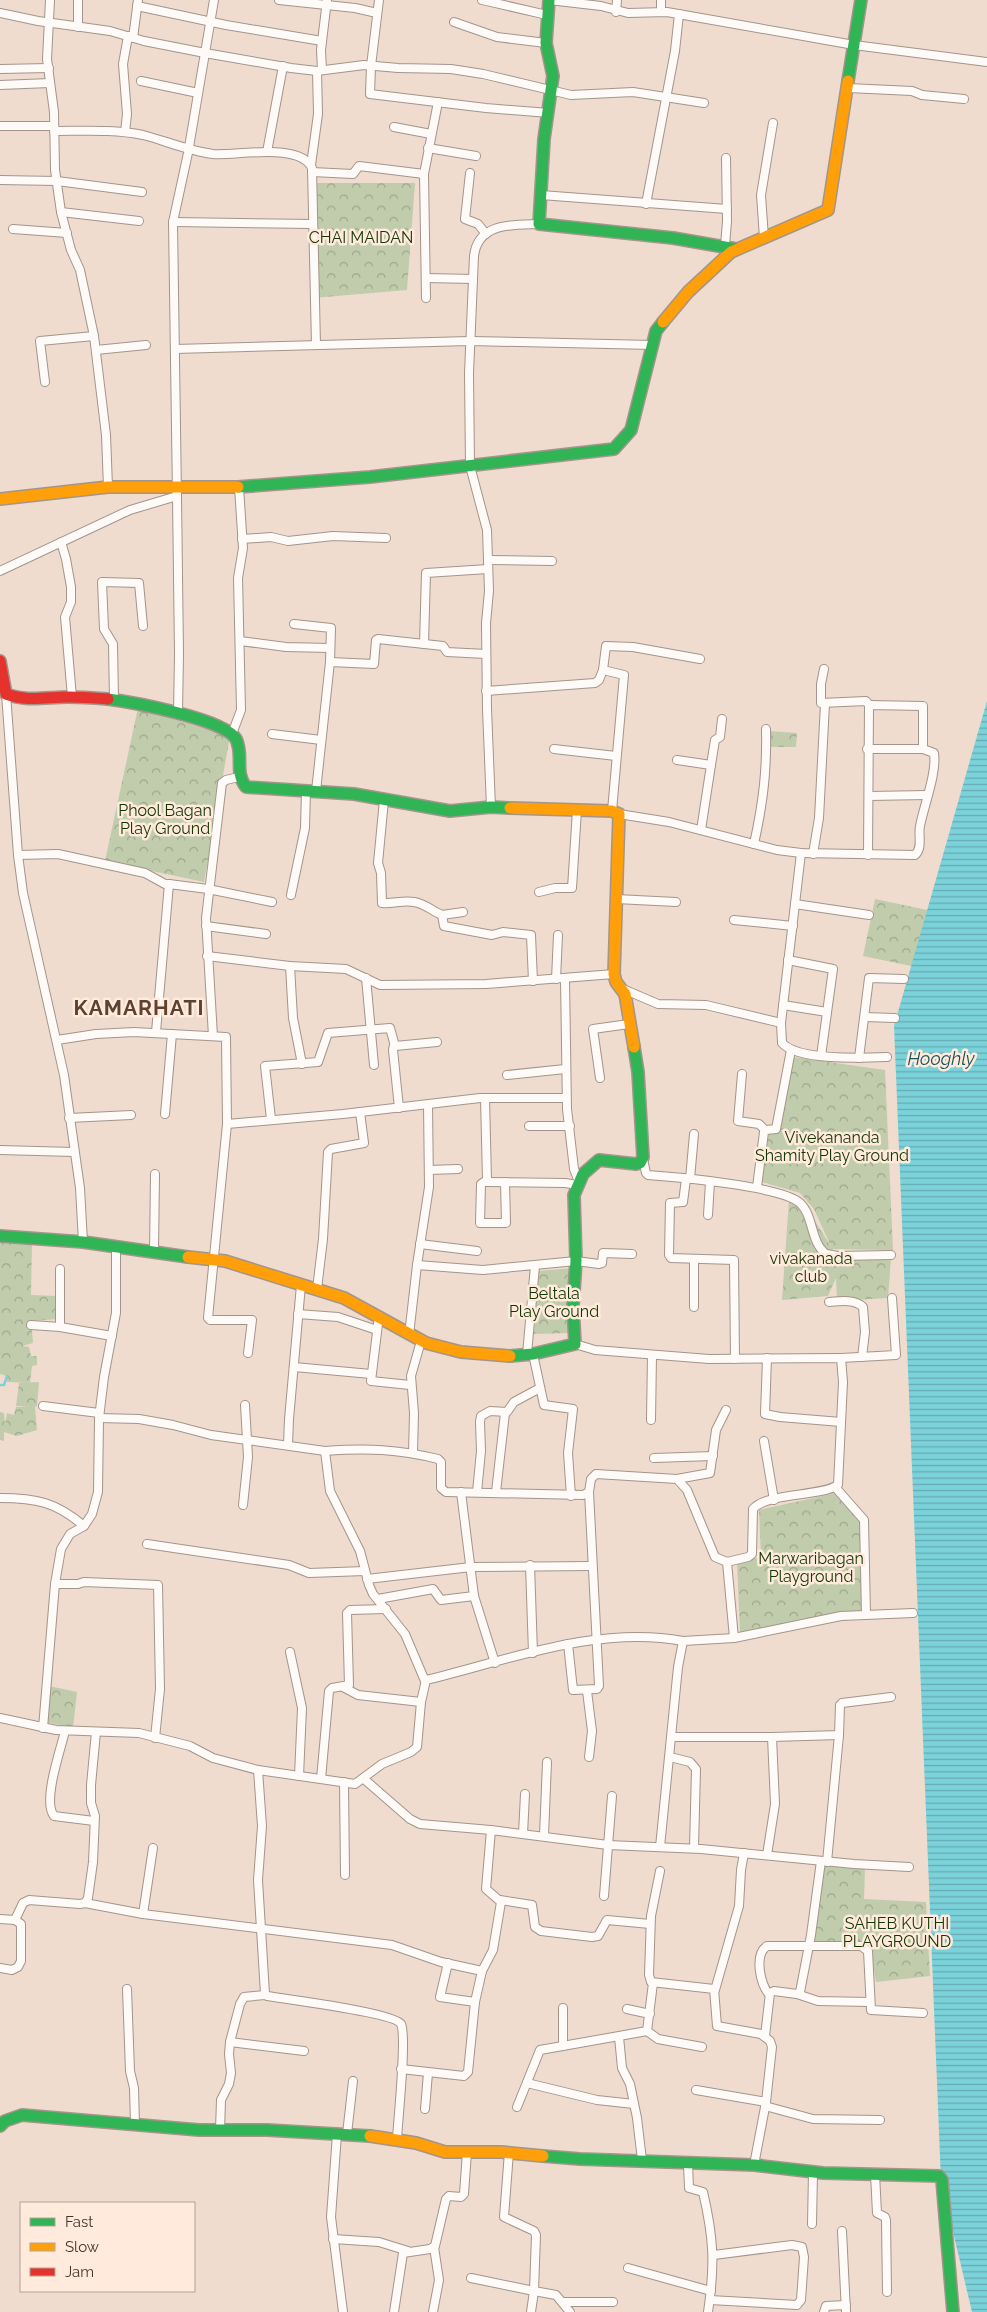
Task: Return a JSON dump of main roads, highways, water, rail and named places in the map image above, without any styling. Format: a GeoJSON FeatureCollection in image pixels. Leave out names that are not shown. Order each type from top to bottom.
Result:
{"type":"FeatureCollection","features":[{"type":"Feature","properties":{"kind":"water","name":"Hooghly"},"geometry":{"type":"Polygon","coordinates":[[[987,701],[987,2312],[972,2312],[941,2181],[894,1026],[987,701]]]}},
{"type":"Feature","properties":{"kind":"waterway"},"geometry":{"type":"LineString","coordinates":[[0,1385],[4,1385],[7,1376]]}},
{"type":"Feature","properties":{"kind":"district","name":"KAMARHATI"},"geometry":{"type":"Point","coordinates":[139,1008]}},
{"type":"Feature","properties":{"kind":"park label","name":"CHAI MAIDAN"},"geometry":{"type":"Point","coordinates":[361,237]}},
{"type":"Feature","properties":{"kind":"park label","name":"Phool Bagan Play Ground"},"geometry":{"type":"Point","coordinates":[165,819]}},
{"type":"Feature","properties":{"kind":"park label","name":"Vivekananda Shamity Play Ground"},"geometry":{"type":"Point","coordinates":[832,1146]}},
{"type":"Feature","properties":{"kind":"park label","name":"vivakanada club"},"geometry":{"type":"Point","coordinates":[811,1267]}},
{"type":"Feature","properties":{"kind":"park label","name":"Beltala Play Ground"},"geometry":{"type":"Point","coordinates":[554,1302]}},
{"type":"Feature","properties":{"kind":"park label","name":"Marwaribagan Playground"},"geometry":{"type":"Point","coordinates":[811,1567]}},
{"type":"Feature","properties":{"kind":"park label","name":"SAHEB KUTHI PLAYGROUND"},"geometry":{"type":"Point","coordinates":[897,1932]}}]}
